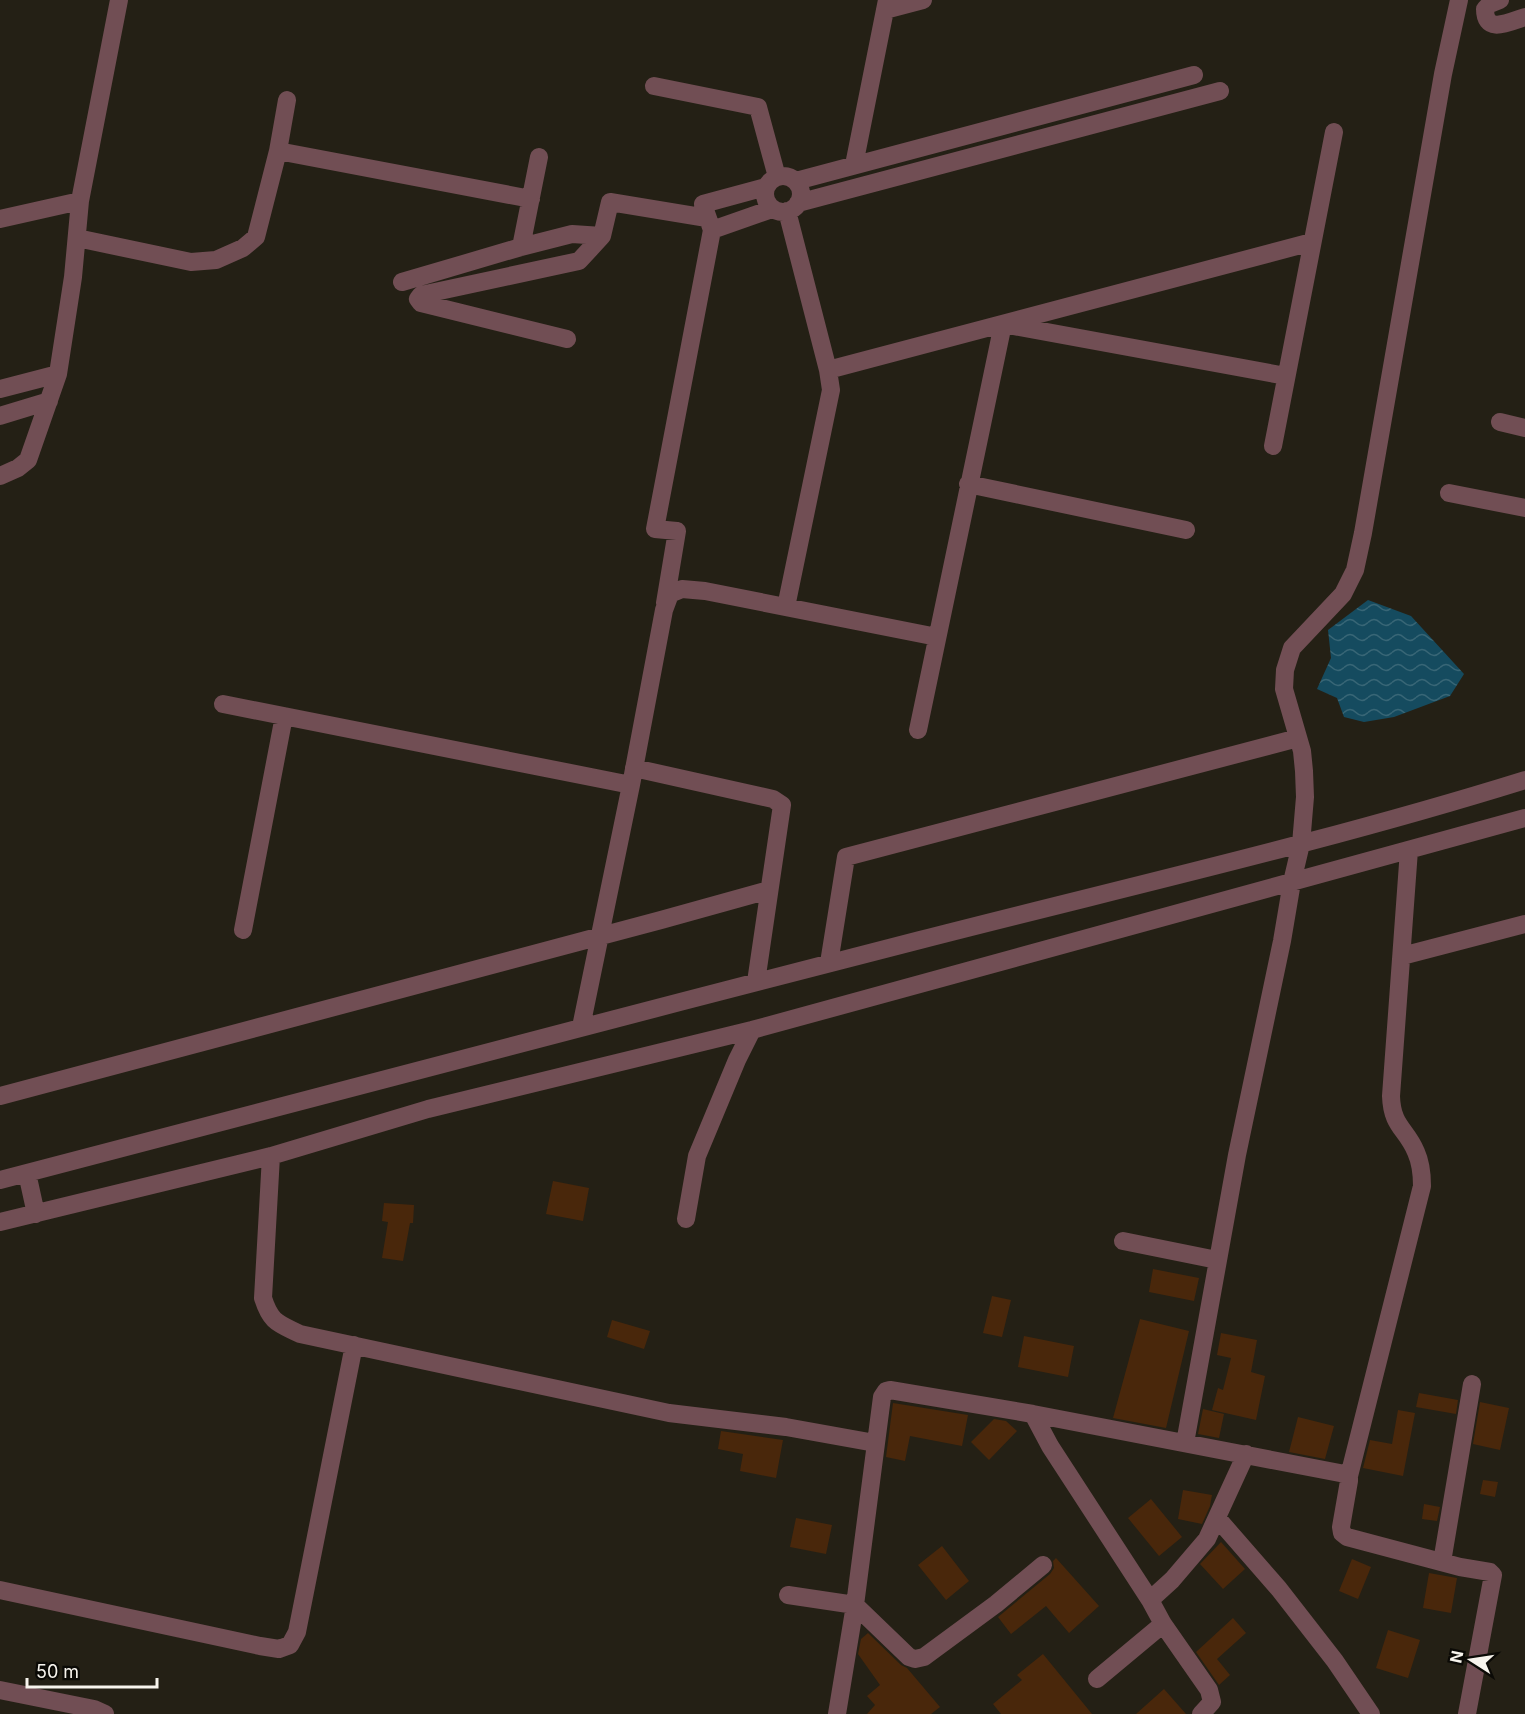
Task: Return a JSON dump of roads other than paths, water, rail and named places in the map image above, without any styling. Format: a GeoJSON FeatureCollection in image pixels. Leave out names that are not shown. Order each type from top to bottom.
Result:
{"type":"FeatureCollection","features":[{"type":"Feature","properties":{"kind":"street"},"geometry":{"type":"LineString","coordinates":[[0,477],[18,468],[27,460],[58,374],[80,201],[119,0]]}},
{"type":"Feature","properties":{"kind":"street"},"geometry":{"type":"LineString","coordinates":[[854,165],[886,5],[923,0]]}},
{"type":"Feature","properties":{"kind":"street"},"geometry":{"type":"LineString","coordinates":[[1185,1443],[1218,1260],[1301,844],[1305,797],[1304,771],[1298,738],[1284,689],[1285,670],[1292,648],[1343,594],[1355,570],[1443,74],[1459,0]]}},
{"type":"Feature","properties":{"kind":"street"},"geometry":{"type":"LineString","coordinates":[[1500,0],[1485,9],[1488,23],[1493,25],[1525,17]]}},
{"type":"Feature","properties":{"kind":"street"},"geometry":{"type":"LineString","coordinates":[[581,1027],[633,777],[677,531],[655,529],[709,224],[703,204],[785,176],[796,181],[1194,75]]}},
{"type":"Feature","properties":{"kind":"street"},"geometry":{"type":"LineString","coordinates":[[654,86],[758,107],[771,182],[765,199],[786,208]]}},
{"type":"Feature","properties":{"kind":"street"},"geometry":{"type":"LineString","coordinates":[[567,339],[421,303],[418,299],[421,295],[579,261],[602,236],[610,202],[709,224],[786,208],[1220,90]]}},
{"type":"Feature","properties":{"kind":"street"},"geometry":{"type":"LineString","coordinates":[[76,238],[191,261],[216,260],[243,248],[256,237],[278,151],[287,100]]}},
{"type":"Feature","properties":{"kind":"street"},"geometry":{"type":"LineString","coordinates":[[1273,446],[1334,132]]}},
{"type":"Feature","properties":{"kind":"street"},"geometry":{"type":"LineString","coordinates":[[278,151],[531,200]]}},
{"type":"Feature","properties":{"kind":"street"},"geometry":{"type":"LineString","coordinates":[[521,247],[539,157]]}},
{"type":"Feature","properties":{"kind":"street"},"geometry":{"type":"LineString","coordinates":[[786,208],[801,192],[796,181]]}},
{"type":"Feature","properties":{"kind":"street"},"geometry":{"type":"LineString","coordinates":[[0,219],[80,201]]}},
{"type":"Feature","properties":{"kind":"street"},"geometry":{"type":"LineString","coordinates":[[786,208],[828,370],[831,390],[786,607]]}},
{"type":"Feature","properties":{"kind":"street"},"geometry":{"type":"LineString","coordinates":[[402,282],[572,234],[602,236]]}},
{"type":"Feature","properties":{"kind":"street"},"geometry":{"type":"LineString","coordinates":[[828,370],[1312,242]]}},
{"type":"Feature","properties":{"kind":"street"},"geometry":{"type":"LineString","coordinates":[[1003,324],[1286,376]]}},
{"type":"Feature","properties":{"kind":"street"},"geometry":{"type":"LineString","coordinates":[[918,730],[1003,324]]}},
{"type":"Feature","properties":{"kind":"street"},"geometry":{"type":"LineString","coordinates":[[0,389],[58,374]]}},
{"type":"Feature","properties":{"kind":"street"},"geometry":{"type":"LineString","coordinates":[[0,416],[49,401]]}},
{"type":"Feature","properties":{"kind":"street"},"geometry":{"type":"LineString","coordinates":[[1500,422],[1525,428]]}},
{"type":"Feature","properties":{"kind":"street"},"geometry":{"type":"LineString","coordinates":[[968,484],[1186,530]]}},
{"type":"Feature","properties":{"kind":"street"},"geometry":{"type":"LineString","coordinates":[[1449,493],[1525,508]]}},
{"type":"Feature","properties":{"kind":"street"},"geometry":{"type":"LineString","coordinates":[[664,610],[670,594],[681,589],[705,591],[937,637]]}},
{"type":"Feature","properties":{"kind":"street"},"geometry":{"type":"LineString","coordinates":[[223,704],[633,777],[773,799],[782,805],[756,982]]}},
{"type":"Feature","properties":{"kind":"street"},"geometry":{"type":"LineString","coordinates":[[243,930],[284,716]]}},
{"type":"Feature","properties":{"kind":"street"},"geometry":{"type":"LineString","coordinates":[[829,963],[846,857],[1298,738]]}},
{"type":"Feature","properties":{"kind":"street"},"geometry":{"type":"LineString","coordinates":[[0,1180],[581,1027],[1301,844],[1428,810],[1525,780]]}},
{"type":"Feature","properties":{"kind":"street"},"geometry":{"type":"LineString","coordinates":[[0,1222],[271,1156],[429,1109],[752,1030],[1525,818]]}},
{"type":"Feature","properties":{"kind":"street"},"geometry":{"type":"LineString","coordinates":[[1409,850],[1391,1112],[1416,1152],[1422,1173],[1422,1186],[1349,1476],[1341,1527],[1342,1533],[1354,1540],[1490,1572],[1493,1575],[1467,1714]]}},
{"type":"Feature","properties":{"kind":"street"},"geometry":{"type":"LineString","coordinates":[[0,1096],[769,890]]}},
{"type":"Feature","properties":{"kind":"street"},"geometry":{"type":"LineString","coordinates":[[1402,956],[1525,924]]}},
{"type":"Feature","properties":{"kind":"street"},"geometry":{"type":"LineString","coordinates":[[686,1219],[697,1156],[736,1060],[752,1030]]}},
{"type":"Feature","properties":{"kind":"street"},"geometry":{"type":"LineString","coordinates":[[271,1156],[264,1298],[269,1316],[300,1334],[669,1413],[786,1428],[875,1443]]}},
{"type":"Feature","properties":{"kind":"street"},"geometry":{"type":"LineString","coordinates":[[27,1173],[36,1214]]}},
{"type":"Feature","properties":{"kind":"street"},"geometry":{"type":"LineString","coordinates":[[1123,1240],[1218,1260]]}},
{"type":"Feature","properties":{"kind":"street"},"geometry":{"type":"LineString","coordinates":[[0,1590],[260,1646],[279,1648],[290,1645],[297,1632],[354,1345]]}},
{"type":"Feature","properties":{"kind":"street"},"geometry":{"type":"LineString","coordinates":[[1442,1562],[1472,1384]]}},
{"type":"Feature","properties":{"kind":"street"},"geometry":{"type":"LineString","coordinates":[[837,1714],[855,1605],[882,1396],[886,1391],[1033,1414],[1349,1476]]}},
{"type":"Feature","properties":{"kind":"street"},"geometry":{"type":"LineString","coordinates":[[1033,1414],[1050,1446],[1150,1600],[1163,1624],[1209,1690],[1212,1702],[1201,1714]]}},
{"type":"Feature","properties":{"kind":"street"},"geometry":{"type":"LineString","coordinates":[[1150,1600],[1190,1561],[1207,1539],[1246,1454]]}},
{"type":"Feature","properties":{"kind":"street"},"geometry":{"type":"LineString","coordinates":[[1218,1519],[1280,1589],[1335,1661],[1371,1714]]}},
{"type":"Feature","properties":{"kind":"street"},"geometry":{"type":"LineString","coordinates":[[788,1595],[855,1605],[909,1657],[915,1659],[924,1657],[996,1605],[1043,1565]]}},
{"type":"Feature","properties":{"kind":"street"},"geometry":{"type":"LineString","coordinates":[[1097,1679],[1163,1624]]}},
{"type":"Feature","properties":{"kind":"street"},"geometry":{"type":"LineString","coordinates":[[0,1690],[84,1707],[105,1714]]}},
{"type":"Feature","properties":{"kind":"water"},"geometry":{"type":"Polygon","coordinates":[[[1368,600],[1411,616],[1464,674],[1450,696],[1394,717],[1364,722],[1344,717],[1337,698],[1317,689],[1331,658],[1328,630],[1368,600]]]}}]}
